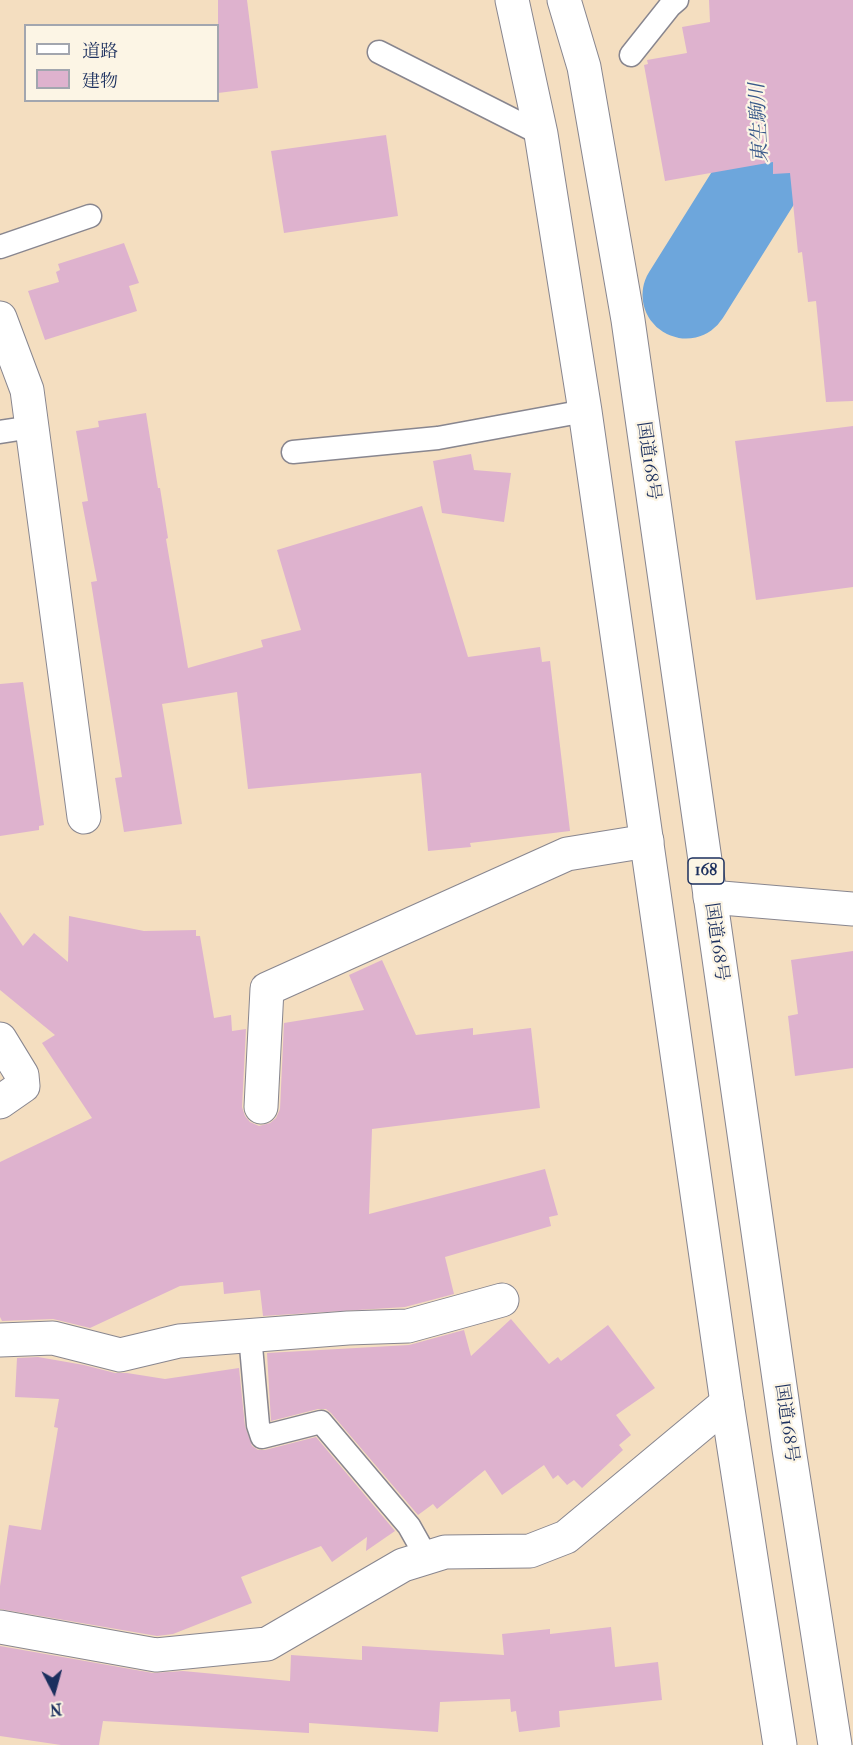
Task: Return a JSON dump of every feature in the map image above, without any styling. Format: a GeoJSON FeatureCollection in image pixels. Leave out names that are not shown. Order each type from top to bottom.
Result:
{"type":"FeatureCollection","features":[{"type":"Feature","properties":{"kind":"main road"},"geometry":{"type":"LineString","coordinates":[[512,0],[541,134],[585,411],[727,1403],[780,1745]]}},
{"type":"Feature","properties":{"kind":"main road","name":"国道168号"},"geometry":{"type":"LineString","coordinates":[[564,0],[584,67],[628,320],[787,1437],[836,1745]]}},
{"type":"Feature","properties":{"kind":"main road"},"geometry":{"type":"LineString","coordinates":[[0,318],[27,390],[84,817]]}},
{"type":"Feature","properties":{"kind":"main road"},"geometry":{"type":"LineString","coordinates":[[261,1107],[267,990],[567,854],[647,841]]}},
{"type":"Feature","properties":{"kind":"main road"},"geometry":{"type":"LineString","coordinates":[[710,897],[853,909]]}},
{"type":"Feature","properties":{"kind":"main road"},"geometry":{"type":"LineString","coordinates":[[0,1039],[22,1075],[23,1086],[0,1102]]}},
{"type":"Feature","properties":{"kind":"main road"},"geometry":{"type":"LineString","coordinates":[[0,1340],[53,1338],[120,1355],[179,1341],[348,1328],[408,1326],[502,1300]]}},
{"type":"Feature","properties":{"kind":"main road"},"geometry":{"type":"LineString","coordinates":[[0,1628],[156,1655],[267,1644],[404,1566],[445,1552],[530,1551],[566,1537],[727,1403]]}},
{"type":"Feature","properties":{"kind":"lane"},"geometry":{"type":"LineString","coordinates":[[631,55],[677,0]]}},
{"type":"Feature","properties":{"kind":"lane"},"geometry":{"type":"LineString","coordinates":[[380,52],[541,134]]}},
{"type":"Feature","properties":{"kind":"lane"},"geometry":{"type":"LineString","coordinates":[[0,247],[90,216]]}},
{"type":"Feature","properties":{"kind":"lane"},"geometry":{"type":"LineString","coordinates":[[293,452],[438,438],[585,411]]}},
{"type":"Feature","properties":{"kind":"lane"},"geometry":{"type":"LineString","coordinates":[[0,432],[32,427]]}},
{"type":"Feature","properties":{"kind":"lane"},"geometry":{"type":"LineString","coordinates":[[250,1335],[258,1425],[262,1437],[321,1422],[409,1526],[428,1558]]}},
{"type":"Feature","properties":{"kind":"building"},"geometry":{"type":"Polygon","coordinates":[[[218,0],[247,0],[258,88],[219,93],[218,0]]]}},
{"type":"Feature","properties":{"kind":"building"},"geometry":{"type":"Polygon","coordinates":[[[709,0],[853,0],[853,401],[826,402],[816,301],[808,302],[802,252],[798,253],[790,173],[773,174],[773,162],[665,181],[644,65],[648,64],[647,60],[687,53],[682,27],[710,22],[709,0]]]}},
{"type":"Feature","properties":{"kind":"building"},"geometry":{"type":"Polygon","coordinates":[[[386,135],[398,216],[284,233],[271,151],[386,135]]]}},
{"type":"Feature","properties":{"kind":"building"},"geometry":{"type":"Polygon","coordinates":[[[124,243],[139,283],[129,286],[137,311],[45,340],[28,291],[59,282],[56,272],[60,270],[58,264],[124,243]]]}},
{"type":"Feature","properties":{"kind":"building"},"geometry":{"type":"Polygon","coordinates":[[[146,413],[188,668],[263,647],[261,640],[301,630],[277,550],[422,506],[468,657],[540,647],[542,662],[550,661],[570,831],[470,843],[471,847],[428,851],[421,773],[248,789],[237,692],[162,704],[182,824],[124,832],[115,778],[122,777],[91,582],[97,581],[82,502],[88,501],[76,431],[99,427],[98,421],[146,413]]]}},
{"type":"Feature","properties":{"kind":"building"},"geometry":{"type":"Polygon","coordinates":[[[853,426],[853,587],[756,600],[735,441],[853,426]]]}},
{"type":"Feature","properties":{"kind":"building"},"geometry":{"type":"Polygon","coordinates":[[[471,454],[474,470],[511,473],[504,522],[442,513],[433,461],[471,454]]]}},
{"type":"Feature","properties":{"kind":"building"},"geometry":{"type":"Polygon","coordinates":[[[23,682],[44,825],[39,826],[39,830],[0,836],[0,684],[23,682]]]}},
{"type":"Feature","properties":{"kind":"building"},"geometry":{"type":"Polygon","coordinates":[[[0,912],[23,946],[34,933],[68,962],[69,916],[144,931],[196,930],[196,936],[200,936],[214,1018],[231,1015],[232,1031],[246,1029],[242,1107],[250,1122],[259,1126],[270,1123],[276,1118],[280,1109],[284,1023],[364,1010],[349,975],[382,960],[416,1035],[473,1028],[473,1035],[531,1028],[540,1108],[372,1129],[369,1214],[545,1169],[558,1215],[549,1217],[551,1226],[445,1257],[454,1294],[405,1307],[263,1316],[260,1290],[224,1294],[223,1282],[180,1286],[90,1328],[53,1319],[2,1321],[0,1317],[0,1162],[92,1118],[42,1043],[55,1035],[0,990],[0,912]]]}},
{"type":"Feature","properties":{"kind":"building"},"geometry":{"type":"Polygon","coordinates":[[[853,951],[853,1068],[795,1076],[788,1016],[798,1014],[791,960],[853,951]]]}},
{"type":"Feature","properties":{"kind":"building"},"geometry":{"type":"Polygon","coordinates":[[[511,1319],[549,1364],[558,1357],[561,1361],[608,1325],[655,1388],[616,1415],[631,1435],[619,1445],[623,1450],[582,1488],[574,1480],[567,1485],[558,1475],[553,1479],[544,1465],[502,1495],[485,1470],[437,1509],[433,1504],[418,1515],[326,1409],[271,1421],[267,1353],[409,1345],[464,1330],[471,1356],[511,1319]]]}},
{"type":"Feature","properties":{"kind":"building"},"geometry":{"type":"Polygon","coordinates":[[[38,1357],[115,1373],[165,1379],[239,1368],[245,1426],[252,1446],[258,1450],[265,1450],[316,1437],[395,1531],[366,1551],[367,1537],[332,1562],[321,1546],[241,1577],[252,1603],[173,1634],[157,1636],[0,1609],[0,1586],[9,1525],[41,1530],[58,1428],[54,1427],[59,1399],[15,1397],[17,1358],[38,1357]]]}},
{"type":"Feature","properties":{"kind":"building"},"geometry":{"type":"Polygon","coordinates":[[[611,1627],[615,1667],[658,1662],[662,1700],[559,1711],[560,1727],[519,1732],[516,1711],[511,1712],[510,1699],[440,1702],[438,1732],[309,1723],[309,1733],[103,1721],[99,1745],[61,1745],[0,1736],[0,1646],[153,1673],[183,1671],[290,1681],[291,1655],[362,1660],[362,1646],[504,1655],[502,1634],[550,1629],[550,1634],[611,1627]]]}},
{"type":"Feature","properties":{"kind":"waterway","name":"東生駒川"},"geometry":{"type":"LineString","coordinates":[[686,295],[763,172],[756,45],[759,0]]}}]}
